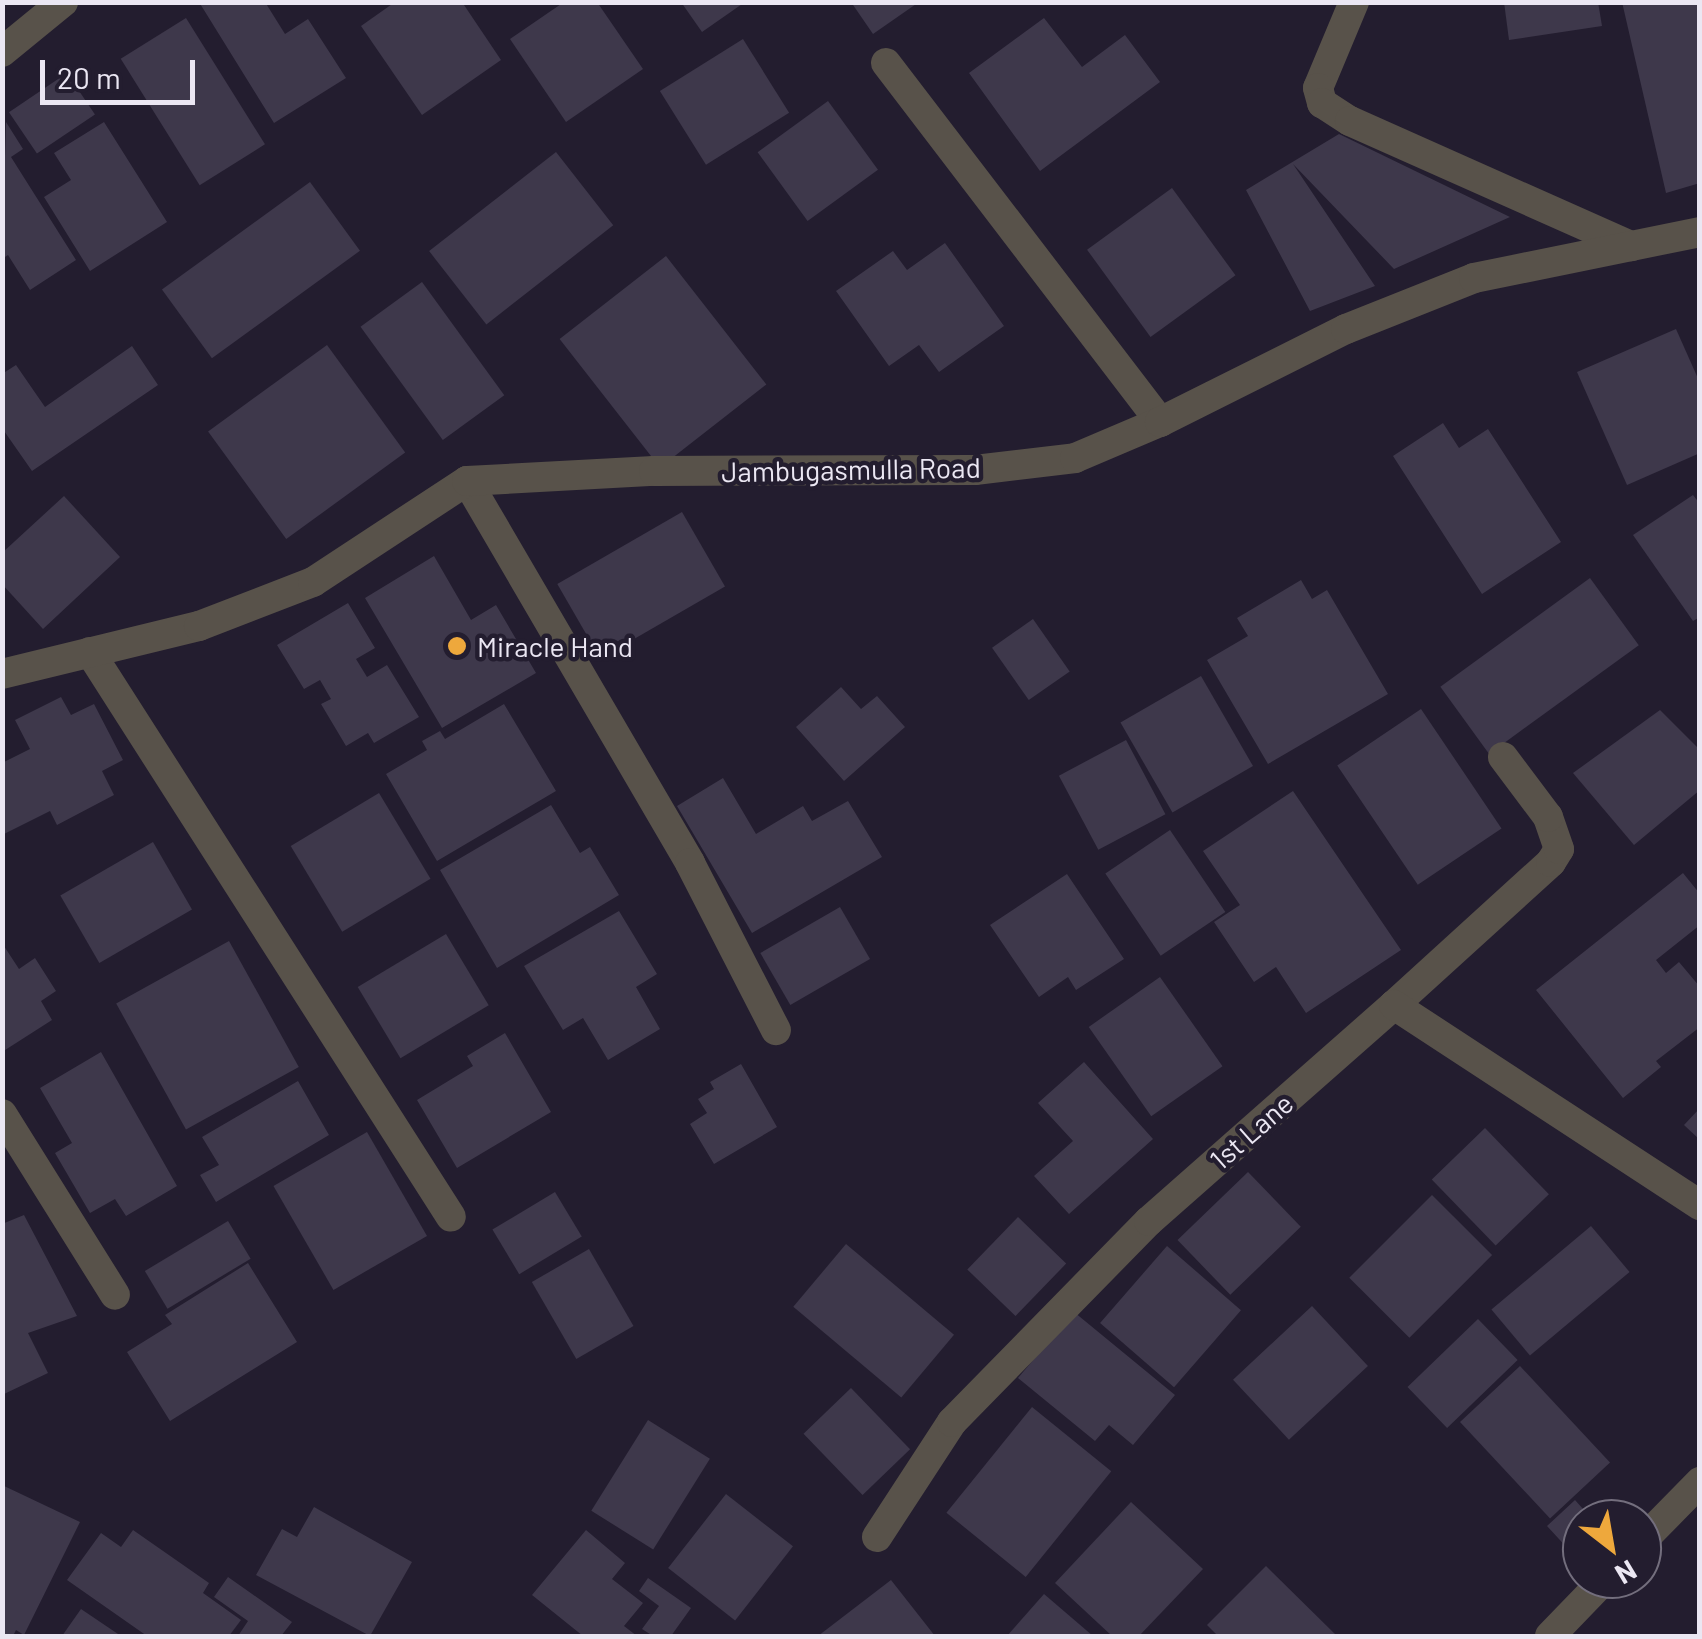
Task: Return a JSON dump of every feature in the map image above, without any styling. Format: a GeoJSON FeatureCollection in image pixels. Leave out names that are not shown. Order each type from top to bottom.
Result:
{"type":"FeatureCollection","features":[{"type":"Feature","properties":{"kind":"street"},"geometry":{"type":"LineString","coordinates":[[2,52],[64,2]]}},
{"type":"Feature","properties":{"kind":"street"},"geometry":{"type":"LineString","coordinates":[[1354,2],[1318,88],[1322,103],[1350,120],[1631,246]]}},
{"type":"Feature","properties":{"kind":"street"},"geometry":{"type":"LineString","coordinates":[[886,63],[1160,422]]}},
{"type":"Feature","properties":{"kind":"street","name":"Jambugasmulla Road"},"geometry":{"type":"LineString","coordinates":[[467,480],[654,471],[975,470],[1075,458],[1160,422],[1346,329],[1474,278],[1700,232]]}},
{"type":"Feature","properties":{"kind":"street"},"geometry":{"type":"LineString","coordinates":[[2,674],[199,626],[313,582],[467,480],[690,863],[776,1030]]}},
{"type":"Feature","properties":{"kind":"street"},"geometry":{"type":"LineString","coordinates":[[90,652],[452,1217]]}},
{"type":"Feature","properties":{"kind":"street","name":"1st Lane"},"geometry":{"type":"LineString","coordinates":[[877,1537],[952,1422],[1149,1221],[1552,862],[1558,849],[1548,817],[1503,757]]}},
{"type":"Feature","properties":{"kind":"street"},"geometry":{"type":"LineString","coordinates":[[1394,1005],[1700,1205]]}},
{"type":"Feature","properties":{"kind":"street"},"geometry":{"type":"LineString","coordinates":[[2,1114],[115,1295]]}},
{"type":"Feature","properties":{"kind":"street"},"geometry":{"type":"LineString","coordinates":[[1662,1521],[1700,1482]]}},
{"type":"Feature","properties":{"kind":"street"},"geometry":{"type":"LineString","coordinates":[[1550,1636],[1586,1599]]}},
{"type":"Feature","properties":{"kind":"building"},"geometry":{"type":"Polygon","coordinates":[[[199,2],[265,2],[285,34],[308,19],[346,78],[274,123],[199,2]]]}},
{"type":"Feature","properties":{"kind":"building"},"geometry":{"type":"Polygon","coordinates":[[[395,2],[462,2],[501,60],[422,115],[361,26],[395,2]]]}},
{"type":"Feature","properties":{"kind":"building"},"geometry":{"type":"Polygon","coordinates":[[[564,2],[597,2],[643,69],[566,122],[510,39],[564,2]]]}},
{"type":"Feature","properties":{"kind":"building"},"geometry":{"type":"Polygon","coordinates":[[[681,2],[745,2],[702,32],[681,2]]]}},
{"type":"Feature","properties":{"kind":"building"},"geometry":{"type":"Polygon","coordinates":[[[851,2],[919,2],[873,34],[851,2]]]}},
{"type":"Feature","properties":{"kind":"building"},"geometry":{"type":"Polygon","coordinates":[[[1504,2],[1598,2],[1602,26],[1509,40],[1504,2]]]}},
{"type":"Feature","properties":{"kind":"building"},"geometry":{"type":"Polygon","coordinates":[[[1622,2],[1700,2],[1700,183],[1666,193],[1622,2]]]}},
{"type":"Feature","properties":{"kind":"building"},"geometry":{"type":"Polygon","coordinates":[[[186,18],[265,144],[200,185],[121,59],[186,18]]]}},
{"type":"Feature","properties":{"kind":"building"},"geometry":{"type":"Polygon","coordinates":[[[1044,18],[1082,67],[1125,35],[1160,82],[1040,171],[969,73],[1044,18]]]}},
{"type":"Feature","properties":{"kind":"building"},"geometry":{"type":"Polygon","coordinates":[[[743,39],[789,113],[706,165],[660,91],[743,39]]]}},
{"type":"Feature","properties":{"kind":"building"},"geometry":{"type":"Polygon","coordinates":[[[67,73],[95,114],[37,154],[9,112],[67,73]]]}},
{"type":"Feature","properties":{"kind":"building"},"geometry":{"type":"Polygon","coordinates":[[[828,101],[878,170],[808,221],[758,152],[828,101]]]}},
{"type":"Feature","properties":{"kind":"building"},"geometry":{"type":"Polygon","coordinates":[[[6,122],[23,149],[11,157],[76,260],[30,290],[8,255],[2,259],[6,122]]]}},
{"type":"Feature","properties":{"kind":"building"},"geometry":{"type":"Polygon","coordinates":[[[104,122],[167,222],[90,271],[44,197],[71,180],[54,153],[104,122]]]}},
{"type":"Feature","properties":{"kind":"building"},"geometry":{"type":"Polygon","coordinates":[[[1339,134],[1510,217],[1394,269],[1293,164],[1375,286],[1310,311],[1246,190],[1339,134]]]}},
{"type":"Feature","properties":{"kind":"building"},"geometry":{"type":"Polygon","coordinates":[[[556,152],[613,225],[486,324],[429,251],[556,152]]]}},
{"type":"Feature","properties":{"kind":"building"},"geometry":{"type":"Polygon","coordinates":[[[310,182],[360,251],[212,358],[162,290],[310,182]]]}},
{"type":"Feature","properties":{"kind":"building"},"geometry":{"type":"Polygon","coordinates":[[[1172,188],[1235,275],[1151,337],[1087,250],[1172,188]]]}},
{"type":"Feature","properties":{"kind":"building"},"geometry":{"type":"Polygon","coordinates":[[[945,243],[1004,326],[939,372],[919,345],[889,366],[836,291],[893,251],[907,270],[945,243]]]}},
{"type":"Feature","properties":{"kind":"building"},"geometry":{"type":"Polygon","coordinates":[[[666,256],[766,384],[660,468],[560,339],[666,256]]]}},
{"type":"Feature","properties":{"kind":"building"},"geometry":{"type":"Polygon","coordinates":[[[422,282],[504,395],[443,440],[361,327],[422,282]]]}},
{"type":"Feature","properties":{"kind":"building"},"geometry":{"type":"Polygon","coordinates":[[[1676,329],[1700,383],[1700,453],[1627,485],[1577,372],[1676,329]]]}},
{"type":"Feature","properties":{"kind":"building"},"geometry":{"type":"Polygon","coordinates":[[[327,345],[405,453],[286,539],[208,431],[327,345]]]}},
{"type":"Feature","properties":{"kind":"building"},"geometry":{"type":"Polygon","coordinates":[[[132,346],[158,385],[32,471],[2,428],[2,374],[16,365],[45,407],[132,346]]]}},
{"type":"Feature","properties":{"kind":"building"},"geometry":{"type":"Polygon","coordinates":[[[1443,423],[1459,448],[1488,429],[1561,542],[1482,594],[1393,456],[1443,423]]]}},
{"type":"Feature","properties":{"kind":"building"},"geometry":{"type":"Polygon","coordinates":[[[1693,495],[1700,504],[1700,617],[1693,621],[1633,535],[1693,495]]]}},
{"type":"Feature","properties":{"kind":"building"},"geometry":{"type":"Polygon","coordinates":[[[64,496],[120,557],[43,629],[2,584],[2,553],[64,496]]]}},
{"type":"Feature","properties":{"kind":"building"},"geometry":{"type":"Polygon","coordinates":[[[682,512],[725,586],[600,658],[557,584],[682,512]]]}},
{"type":"Feature","properties":{"kind":"building","name":"Miracle Hand"},"geometry":{"type":"Polygon","coordinates":[[[434,556],[471,620],[496,605],[536,673],[442,728],[365,598],[434,556]]]}},
{"type":"Feature","properties":{"kind":"building"},"geometry":{"type":"Polygon","coordinates":[[[1590,578],[1639,645],[1489,754],[1440,687],[1590,578]]]}},
{"type":"Feature","properties":{"kind":"building"},"geometry":{"type":"Polygon","coordinates":[[[1301,580],[1312,599],[1327,590],[1388,694],[1268,764],[1207,660],[1248,636],[1237,618],[1301,580]]]}},
{"type":"Feature","properties":{"kind":"building"},"geometry":{"type":"Polygon","coordinates":[[[348,603],[375,648],[356,659],[367,677],[387,665],[419,717],[374,743],[368,733],[346,746],[321,704],[331,699],[320,680],[304,689],[277,645],[348,603]]]}},
{"type":"Feature","properties":{"kind":"building"},"geometry":{"type":"Polygon","coordinates":[[[1033,619],[1070,671],[1029,700],[992,648],[1033,619]]]}},
{"type":"Feature","properties":{"kind":"building"},"geometry":{"type":"Polygon","coordinates":[[[1201,676],[1253,766],[1172,813],[1120,723],[1201,676]]]}},
{"type":"Feature","properties":{"kind":"building"},"geometry":{"type":"Polygon","coordinates":[[[841,687],[861,709],[877,696],[905,727],[844,781],[796,727],[841,687]]]}},
{"type":"Feature","properties":{"kind":"building"},"geometry":{"type":"Polygon","coordinates":[[[61,697],[71,715],[94,704],[123,760],[102,771],[114,795],[57,825],[50,811],[2,835],[2,763],[30,749],[15,720],[61,697]]]}},
{"type":"Feature","properties":{"kind":"building"},"geometry":{"type":"Polygon","coordinates":[[[504,704],[556,791],[437,861],[386,774],[427,750],[422,741],[440,731],[445,739],[504,704]]]}},
{"type":"Feature","properties":{"kind":"building"},"geometry":{"type":"Polygon","coordinates":[[[1421,709],[1502,828],[1418,885],[1337,765],[1421,709]]]}},
{"type":"Feature","properties":{"kind":"building"},"geometry":{"type":"Polygon","coordinates":[[[1660,710],[1700,750],[1700,790],[1634,845],[1573,773],[1660,710]]]}},
{"type":"Feature","properties":{"kind":"building"},"geometry":{"type":"Polygon","coordinates":[[[1126,740],[1165,814],[1098,850],[1059,776],[1126,740]]]}},
{"type":"Feature","properties":{"kind":"building"},"geometry":{"type":"Polygon","coordinates":[[[723,778],[756,834],[803,806],[812,821],[848,801],[882,857],[752,933],[677,806],[723,778]]]}},
{"type":"Feature","properties":{"kind":"building"},"geometry":{"type":"Polygon","coordinates":[[[1293,791],[1401,950],[1306,1013],[1276,967],[1254,982],[1214,922],[1240,905],[1203,851],[1293,791]]]}},
{"type":"Feature","properties":{"kind":"building"},"geometry":{"type":"Polygon","coordinates":[[[379,793],[431,879],[342,932],[291,846],[379,793]]]}},
{"type":"Feature","properties":{"kind":"building"},"geometry":{"type":"Polygon","coordinates":[[[551,805],[580,853],[590,847],[619,895],[497,968],[440,870],[551,805]]]}},
{"type":"Feature","properties":{"kind":"building"},"geometry":{"type":"Polygon","coordinates":[[[1170,830],[1225,912],[1161,956],[1105,874],[1170,830]]]}},
{"type":"Feature","properties":{"kind":"building"},"geometry":{"type":"Polygon","coordinates":[[[153,842],[192,910],[99,963],[60,896],[153,842]]]}},
{"type":"Feature","properties":{"kind":"building"},"geometry":{"type":"Polygon","coordinates":[[[1683,873],[1700,894],[1700,925],[1656,960],[1666,973],[1679,962],[1700,987],[1700,1027],[1656,1061],[1661,1067],[1623,1098],[1536,990],[1683,873]]]}},
{"type":"Feature","properties":{"kind":"building"},"geometry":{"type":"Polygon","coordinates":[[[1067,874],[1124,959],[1076,990],[1068,977],[1039,997],[990,925],[1067,874]]]}},
{"type":"Feature","properties":{"kind":"building"},"geometry":{"type":"Polygon","coordinates":[[[840,907],[870,959],[790,1005],[760,953],[840,907]]]}},
{"type":"Feature","properties":{"kind":"building"},"geometry":{"type":"Polygon","coordinates":[[[619,911],[657,974],[636,987],[660,1029],[608,1060],[583,1018],[563,1030],[524,966],[619,911]]]}},
{"type":"Feature","properties":{"kind":"building"},"geometry":{"type":"Polygon","coordinates":[[[446,934],[489,1005],[400,1058],[358,987],[446,934]]]}},
{"type":"Feature","properties":{"kind":"building"},"geometry":{"type":"Polygon","coordinates":[[[229,941],[299,1067],[186,1129],[116,1004],[229,941]]]}},
{"type":"Feature","properties":{"kind":"building"},"geometry":{"type":"Polygon","coordinates":[[[2,943],[19,969],[35,958],[56,991],[41,1001],[52,1020],[2,1052],[2,943]]]}},
{"type":"Feature","properties":{"kind":"building"},"geometry":{"type":"Polygon","coordinates":[[[1160,977],[1223,1066],[1151,1116],[1089,1027],[1160,977]]]}},
{"type":"Feature","properties":{"kind":"building"},"geometry":{"type":"Polygon","coordinates":[[[505,1033],[551,1112],[457,1168],[417,1100],[473,1066],[467,1056],[505,1033]]]}},
{"type":"Feature","properties":{"kind":"building"},"geometry":{"type":"Polygon","coordinates":[[[101,1052],[177,1186],[126,1216],[115,1199],[90,1213],[55,1153],[72,1143],[40,1088],[101,1052]]]}},
{"type":"Feature","properties":{"kind":"building"},"geometry":{"type":"Polygon","coordinates":[[[1084,1062],[1153,1139],[1069,1214],[1034,1176],[1073,1141],[1038,1103],[1084,1062]]]}},
{"type":"Feature","properties":{"kind":"building"},"geometry":{"type":"Polygon","coordinates":[[[741,1064],[777,1127],[714,1164],[690,1124],[707,1113],[698,1099],[714,1089],[710,1082],[741,1064]]]}},
{"type":"Feature","properties":{"kind":"building"},"geometry":{"type":"Polygon","coordinates":[[[298,1081],[329,1135],[216,1202],[200,1175],[219,1165],[202,1137],[298,1081]]]}},
{"type":"Feature","properties":{"kind":"building"},"geometry":{"type":"Polygon","coordinates":[[[1700,1108],[1700,1140],[1684,1125],[1700,1108]]]}},
{"type":"Feature","properties":{"kind":"building"},"geometry":{"type":"Polygon","coordinates":[[[1485,1128],[1549,1194],[1496,1246],[1432,1179],[1485,1128]]]}},
{"type":"Feature","properties":{"kind":"building"},"geometry":{"type":"Polygon","coordinates":[[[367,1132],[427,1236],[333,1290],[273,1186],[367,1132]]]}},
{"type":"Feature","properties":{"kind":"building"},"geometry":{"type":"Polygon","coordinates":[[[1248,1172],[1301,1227],[1230,1295],[1178,1240],[1248,1172]]]}},
{"type":"Feature","properties":{"kind":"building"},"geometry":{"type":"Polygon","coordinates":[[[555,1192],[582,1237],[519,1274],[492,1230],[555,1192]]]}},
{"type":"Feature","properties":{"kind":"building"},"geometry":{"type":"Polygon","coordinates":[[[1432,1195],[1492,1255],[1409,1338],[1349,1278],[1432,1195]]]}},
{"type":"Feature","properties":{"kind":"building"},"geometry":{"type":"Polygon","coordinates":[[[24,1215],[77,1316],[28,1333],[48,1373],[2,1395],[2,1224],[24,1215]]]}},
{"type":"Feature","properties":{"kind":"building"},"geometry":{"type":"Polygon","coordinates":[[[1018,1217],[1066,1264],[1015,1316],[967,1270],[1018,1217]]]}},
{"type":"Feature","properties":{"kind":"building"},"geometry":{"type":"Polygon","coordinates":[[[228,1221],[251,1259],[168,1309],[145,1271],[228,1221]]]}},
{"type":"Feature","properties":{"kind":"building"},"geometry":{"type":"Polygon","coordinates":[[[1591,1226],[1630,1272],[1530,1356],[1491,1310],[1591,1226]]]}},
{"type":"Feature","properties":{"kind":"building"},"geometry":{"type":"Polygon","coordinates":[[[846,1244],[954,1335],[901,1397],[793,1307],[846,1244]]]}},
{"type":"Feature","properties":{"kind":"building"},"geometry":{"type":"Polygon","coordinates":[[[1167,1246],[1241,1310],[1174,1387],[1100,1323],[1167,1246]]]}},
{"type":"Feature","properties":{"kind":"building"},"geometry":{"type":"Polygon","coordinates":[[[589,1249],[634,1326],[576,1359],[532,1282],[589,1249]]]}},
{"type":"Feature","properties":{"kind":"building"},"geometry":{"type":"Polygon","coordinates":[[[248,1263],[297,1342],[170,1421],[127,1352],[172,1324],[165,1315],[248,1263]]]}},
{"type":"Feature","properties":{"kind":"building"},"geometry":{"type":"Polygon","coordinates":[[[1312,1306],[1368,1366],[1289,1440],[1233,1380],[1312,1306]]]}},
{"type":"Feature","properties":{"kind":"building"},"geometry":{"type":"Polygon","coordinates":[[[1074,1312],[1175,1395],[1133,1445],[1109,1425],[1095,1441],[1018,1378],[1074,1312]]]}},
{"type":"Feature","properties":{"kind":"building"},"geometry":{"type":"Polygon","coordinates":[[[1478,1319],[1518,1360],[1447,1428],[1408,1387],[1478,1319]]]}},
{"type":"Feature","properties":{"kind":"building"},"geometry":{"type":"Polygon","coordinates":[[[1520,1366],[1610,1463],[1571,1499],[1562,1499],[1562,1507],[1550,1518],[1460,1422],[1520,1366]]]}},
{"type":"Feature","properties":{"kind":"building"},"geometry":{"type":"Polygon","coordinates":[[[851,1388],[910,1449],[863,1495],[804,1434],[851,1388]]]}},
{"type":"Feature","properties":{"kind":"building"},"geometry":{"type":"Polygon","coordinates":[[[1032,1407],[1111,1471],[1026,1577],[946,1513],[1032,1407]]]}},
{"type":"Feature","properties":{"kind":"building"},"geometry":{"type":"Polygon","coordinates":[[[648,1420],[710,1459],[653,1549],[591,1511],[648,1420]]]}},
{"type":"Feature","properties":{"kind":"building"},"geometry":{"type":"Polygon","coordinates":[[[2,1485],[80,1522],[24,1635],[16,1630],[13,1636],[2,1636],[2,1485]]]}},
{"type":"Feature","properties":{"kind":"building"},"geometry":{"type":"Polygon","coordinates":[[[726,1494],[793,1546],[735,1620],[668,1568],[726,1494]]]}},
{"type":"Feature","properties":{"kind":"building"},"geometry":{"type":"Polygon","coordinates":[[[1131,1502],[1203,1569],[1139,1636],[1112,1636],[1055,1583],[1131,1502]]]}},
{"type":"Feature","properties":{"kind":"building"},"geometry":{"type":"Polygon","coordinates":[[[314,1507],[412,1562],[370,1636],[256,1575],[282,1529],[297,1537],[314,1507]]]}},
{"type":"Feature","properties":{"kind":"building"},"geometry":{"type":"Polygon","coordinates":[[[1562,1512],[1562,1542],[1547,1526],[1562,1512]]]}},
{"type":"Feature","properties":{"kind":"building"},"geometry":{"type":"Polygon","coordinates":[[[133,1530],[209,1583],[203,1593],[241,1620],[229,1636],[147,1636],[67,1580],[101,1533],[121,1547],[133,1530]]]}},
{"type":"Feature","properties":{"kind":"building"},"geometry":{"type":"Polygon","coordinates":[[[586,1530],[625,1563],[612,1579],[643,1603],[624,1626],[637,1636],[583,1636],[532,1595],[586,1530]]]}},
{"type":"Feature","properties":{"kind":"building"},"geometry":{"type":"Polygon","coordinates":[[[1266,1566],[1337,1636],[1218,1636],[1207,1625],[1266,1566]]]}},
{"type":"Feature","properties":{"kind":"building"},"geometry":{"type":"Polygon","coordinates":[[[228,1577],[292,1622],[281,1636],[238,1636],[248,1621],[214,1597],[228,1577]]]}},
{"type":"Feature","properties":{"kind":"building"},"geometry":{"type":"Polygon","coordinates":[[[648,1578],[691,1608],[671,1636],[653,1636],[642,1629],[659,1606],[639,1591],[648,1578]]]}},
{"type":"Feature","properties":{"kind":"building"},"geometry":{"type":"Polygon","coordinates":[[[891,1580],[935,1636],[818,1636],[891,1580]]]}},
{"type":"Feature","properties":{"kind":"building"},"geometry":{"type":"Polygon","coordinates":[[[1044,1594],[1093,1636],[1007,1636],[1044,1594]]]}},
{"type":"Feature","properties":{"kind":"building"},"geometry":{"type":"Polygon","coordinates":[[[81,1609],[121,1636],[62,1636],[81,1609]]]}},
{"type":"Feature","properties":{"kind":"place","name":"Miracle Hand"},"geometry":{"type":"Point","coordinates":[457,646]}}]}
